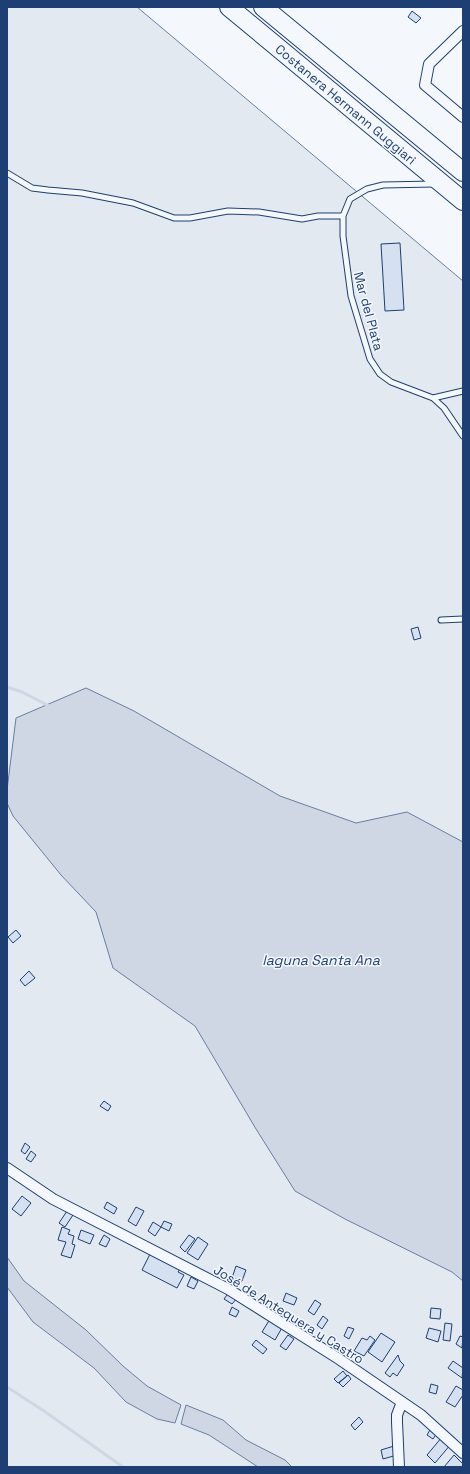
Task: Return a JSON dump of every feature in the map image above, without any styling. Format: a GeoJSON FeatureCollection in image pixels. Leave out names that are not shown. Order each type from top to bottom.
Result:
{"type":"FeatureCollection","features":[{"type":"Feature","properties":{"kind":"highway","name":"Costanera Hermann Guggiari"},"geometry":{"type":"LineString","coordinates":[[229,7],[463,201]]}},
{"type":"Feature","properties":{"kind":"highway","name":"Costanera Hermann Guggiari"},"geometry":{"type":"LineString","coordinates":[[263,7],[463,172]]}},
{"type":"Feature","properties":{"kind":"street"},"geometry":{"type":"LineString","coordinates":[[463,31],[430,64],[425,85],[463,117]]}},
{"type":"Feature","properties":{"kind":"street","name":"José de Antequera y Castro"},"geometry":{"type":"LineString","coordinates":[[7,1168],[53,1199],[228,1289],[339,1359],[402,1402],[420,1415],[463,1452]]}},
{"type":"Feature","properties":{"kind":"street"},"geometry":{"type":"LineString","coordinates":[[399,1467],[397,1415],[402,1402]]}},
{"type":"Feature","properties":{"kind":"lane"},"geometry":{"type":"LineString","coordinates":[[7,173],[32,188],[82,192],[133,203],[174,218],[190,218],[228,211],[259,212],[302,219],[318,216],[343,216],[350,199],[367,189],[383,185],[442,184]]}},
{"type":"Feature","properties":{"kind":"lane","name":"Mar del Plata"},"geometry":{"type":"LineString","coordinates":[[343,216],[343,236],[351,296],[370,359],[380,374],[391,382],[433,398],[444,408],[463,436]]}},
{"type":"Feature","properties":{"kind":"lane"},"geometry":{"type":"LineString","coordinates":[[433,398],[463,391]]}},
{"type":"Feature","properties":{"kind":"lane"},"geometry":{"type":"LineString","coordinates":[[441,620],[463,619]]}},
{"type":"Feature","properties":{"kind":"shaded area"},"geometry":{"type":"Polygon","coordinates":[[[7,7],[137,7],[463,281],[463,1467],[7,1467],[7,7]]]}},
{"type":"Feature","properties":{"kind":"water","name":"laguna Santa Ana"},"geometry":{"type":"Polygon","coordinates":[[[86,688],[134,711],[280,796],[356,823],[407,812],[463,842],[463,1281],[452,1272],[345,1219],[295,1191],[256,1129],[195,1026],[113,968],[96,912],[61,875],[13,816],[7,803],[7,790],[16,718],[86,688]]]}},
{"type":"Feature","properties":{"kind":"water"},"geometry":{"type":"Polygon","coordinates":[[[7,1257],[24,1281],[86,1330],[123,1366],[147,1386],[181,1405],[175,1423],[157,1419],[126,1402],[94,1368],[33,1322],[7,1287],[7,1257]]]}},
{"type":"Feature","properties":{"kind":"water"},"geometry":{"type":"Polygon","coordinates":[[[186,1405],[223,1420],[246,1440],[285,1460],[292,1467],[258,1467],[209,1435],[181,1424],[186,1405]]]}},
{"type":"Feature","properties":{"kind":"building"},"geometry":{"type":"Polygon","coordinates":[[[412,11],[421,18],[416,23],[408,17],[412,11]]]}},
{"type":"Feature","properties":{"kind":"building"},"geometry":{"type":"Polygon","coordinates":[[[400,243],[404,310],[385,311],[381,244],[400,243]]]}},
{"type":"Feature","properties":{"kind":"building"},"geometry":{"type":"Polygon","coordinates":[[[418,627],[421,638],[414,640],[411,629],[418,627]]]}},
{"type":"Feature","properties":{"kind":"building"},"geometry":{"type":"Polygon","coordinates":[[[16,930],[21,936],[13,943],[8,937],[16,930]]]}},
{"type":"Feature","properties":{"kind":"building"},"geometry":{"type":"Polygon","coordinates":[[[29,971],[35,978],[25,986],[20,980],[29,971]]]}},
{"type":"Feature","properties":{"kind":"building"},"geometry":{"type":"Polygon","coordinates":[[[104,1101],[111,1106],[108,1111],[100,1106],[104,1101]]]}},
{"type":"Feature","properties":{"kind":"building"},"geometry":{"type":"Polygon","coordinates":[[[25,1143],[30,1147],[25,1154],[21,1151],[25,1143]]]}},
{"type":"Feature","properties":{"kind":"building"},"geometry":{"type":"Polygon","coordinates":[[[31,1151],[36,1155],[31,1162],[26,1159],[31,1151]]]}},
{"type":"Feature","properties":{"kind":"building"},"geometry":{"type":"Polygon","coordinates":[[[22,1196],[31,1203],[21,1216],[12,1209],[22,1196]]]}},
{"type":"Feature","properties":{"kind":"building"},"geometry":{"type":"Polygon","coordinates":[[[107,1202],[117,1208],[114,1214],[104,1208],[107,1202]]]}},
{"type":"Feature","properties":{"kind":"building"},"geometry":{"type":"Polygon","coordinates":[[[136,1207],[144,1211],[136,1226],[128,1221],[136,1207]]]}},
{"type":"Feature","properties":{"kind":"building"},"geometry":{"type":"Polygon","coordinates":[[[67,1211],[73,1215],[65,1227],[59,1223],[67,1211]]]}},
{"type":"Feature","properties":{"kind":"building"},"geometry":{"type":"Polygon","coordinates":[[[164,1221],[172,1224],[169,1231],[161,1227],[164,1221]]]}},
{"type":"Feature","properties":{"kind":"building"},"geometry":{"type":"Polygon","coordinates":[[[153,1222],[161,1227],[155,1236],[148,1231],[153,1222]]]}},
{"type":"Feature","properties":{"kind":"building"},"geometry":{"type":"Polygon","coordinates":[[[62,1227],[70,1230],[68,1234],[74,1236],[72,1244],[75,1245],[71,1258],[61,1255],[66,1242],[58,1240],[62,1227]]]}},
{"type":"Feature","properties":{"kind":"building"},"geometry":{"type":"Polygon","coordinates":[[[81,1230],[94,1235],[90,1244],[78,1239],[81,1230]]]}},
{"type":"Feature","properties":{"kind":"building"},"geometry":{"type":"Polygon","coordinates":[[[104,1235],[110,1239],[106,1247],[99,1244],[104,1235]]]}},
{"type":"Feature","properties":{"kind":"building"},"geometry":{"type":"Polygon","coordinates":[[[189,1235],[195,1239],[185,1252],[180,1247],[189,1235]]]}},
{"type":"Feature","properties":{"kind":"building"},"geometry":{"type":"Polygon","coordinates":[[[198,1237],[208,1244],[198,1260],[187,1253],[198,1237]]]}},
{"type":"Feature","properties":{"kind":"building"},"geometry":{"type":"Polygon","coordinates":[[[150,1254],[180,1269],[178,1272],[184,1275],[177,1288],[142,1270],[150,1254]]]}},
{"type":"Feature","properties":{"kind":"building"},"geometry":{"type":"Polygon","coordinates":[[[236,1266],[246,1270],[242,1281],[232,1278],[236,1266]]]}},
{"type":"Feature","properties":{"kind":"building"},"geometry":{"type":"Polygon","coordinates":[[[191,1277],[198,1281],[194,1289],[187,1286],[191,1277]]]}},
{"type":"Feature","properties":{"kind":"building"},"geometry":{"type":"Polygon","coordinates":[[[230,1291],[238,1297],[232,1304],[224,1299],[230,1291]]]}},
{"type":"Feature","properties":{"kind":"building"},"geometry":{"type":"Polygon","coordinates":[[[286,1293],[297,1298],[294,1305],[283,1301],[286,1293]]]}},
{"type":"Feature","properties":{"kind":"building"},"geometry":{"type":"Polygon","coordinates":[[[315,1300],[321,1304],[314,1315],[308,1311],[315,1300]]]}},
{"type":"Feature","properties":{"kind":"building"},"geometry":{"type":"Polygon","coordinates":[[[232,1307],[239,1311],[236,1317],[229,1314],[232,1307]]]}},
{"type":"Feature","properties":{"kind":"building"},"geometry":{"type":"Polygon","coordinates":[[[431,1308],[441,1309],[440,1319],[430,1318],[431,1308]]]}},
{"type":"Feature","properties":{"kind":"building"},"geometry":{"type":"Polygon","coordinates":[[[323,1316],[328,1320],[322,1329],[317,1325],[323,1316]]]}},
{"type":"Feature","properties":{"kind":"building"},"geometry":{"type":"Polygon","coordinates":[[[270,1319],[283,1326],[275,1340],[262,1332],[270,1319]]]}},
{"type":"Feature","properties":{"kind":"building"},"geometry":{"type":"Polygon","coordinates":[[[445,1323],[452,1324],[450,1341],[443,1340],[445,1323]]]}},
{"type":"Feature","properties":{"kind":"building"},"geometry":{"type":"Polygon","coordinates":[[[348,1327],[354,1329],[349,1339],[344,1336],[348,1327]]]}},
{"type":"Feature","properties":{"kind":"building"},"geometry":{"type":"Polygon","coordinates":[[[429,1328],[441,1331],[438,1342],[426,1338],[429,1328]]]}},
{"type":"Feature","properties":{"kind":"building"},"geometry":{"type":"Polygon","coordinates":[[[381,1333],[395,1342],[382,1362],[368,1352],[381,1333]]]}},
{"type":"Feature","properties":{"kind":"building"},"geometry":{"type":"Polygon","coordinates":[[[288,1335],[294,1339],[286,1350],[280,1346],[288,1335]]]}},
{"type":"Feature","properties":{"kind":"building"},"geometry":{"type":"Polygon","coordinates":[[[370,1336],[375,1340],[364,1356],[354,1351],[362,1338],[367,1340],[370,1336]]]}},
{"type":"Feature","properties":{"kind":"building"},"geometry":{"type":"Polygon","coordinates":[[[460,1336],[463,1337],[462,1348],[456,1344],[460,1336]]]}},
{"type":"Feature","properties":{"kind":"building"},"geometry":{"type":"Polygon","coordinates":[[[256,1340],[267,1349],[263,1354],[252,1345],[256,1340]]]}},
{"type":"Feature","properties":{"kind":"building"},"geometry":{"type":"Polygon","coordinates":[[[398,1355],[400,1361],[404,1365],[397,1376],[393,1373],[390,1377],[385,1373],[398,1355]]]}},
{"type":"Feature","properties":{"kind":"building"},"geometry":{"type":"Polygon","coordinates":[[[453,1361],[463,1368],[462,1378],[448,1368],[453,1361]]]}},
{"type":"Feature","properties":{"kind":"building"},"geometry":{"type":"Polygon","coordinates":[[[343,1371],[347,1376],[338,1383],[334,1379],[343,1371]]]}},
{"type":"Feature","properties":{"kind":"building"},"geometry":{"type":"Polygon","coordinates":[[[348,1375],[351,1379],[343,1387],[339,1383],[348,1375]]]}},
{"type":"Feature","properties":{"kind":"building"},"geometry":{"type":"Polygon","coordinates":[[[431,1384],[438,1386],[436,1394],[429,1392],[431,1384]]]}},
{"type":"Feature","properties":{"kind":"building"},"geometry":{"type":"Polygon","coordinates":[[[456,1386],[463,1390],[463,1395],[455,1407],[446,1402],[456,1386]]]}},
{"type":"Feature","properties":{"kind":"building"},"geometry":{"type":"Polygon","coordinates":[[[359,1417],[363,1422],[355,1430],[351,1425],[359,1417]]]}},
{"type":"Feature","properties":{"kind":"building"},"geometry":{"type":"Polygon","coordinates":[[[431,1428],[437,1433],[433,1439],[427,1435],[431,1428]]]}},
{"type":"Feature","properties":{"kind":"building"},"geometry":{"type":"Polygon","coordinates":[[[442,1437],[451,1444],[435,1463],[427,1455],[442,1437]]]}},
{"type":"Feature","properties":{"kind":"building"},"geometry":{"type":"Polygon","coordinates":[[[394,1446],[397,1455],[383,1459],[381,1450],[394,1446]]]}},
{"type":"Feature","properties":{"kind":"building"},"geometry":{"type":"Polygon","coordinates":[[[454,1455],[463,1464],[463,1467],[444,1467],[454,1455]]]}},
{"type":"Feature","properties":{"kind":"waterway"},"geometry":{"type":"LineString","coordinates":[[7,687],[22,692],[49,706]]}},
{"type":"Feature","properties":{"kind":"waterway"},"geometry":{"type":"LineString","coordinates":[[7,1387],[44,1411],[123,1467]]}}]}
